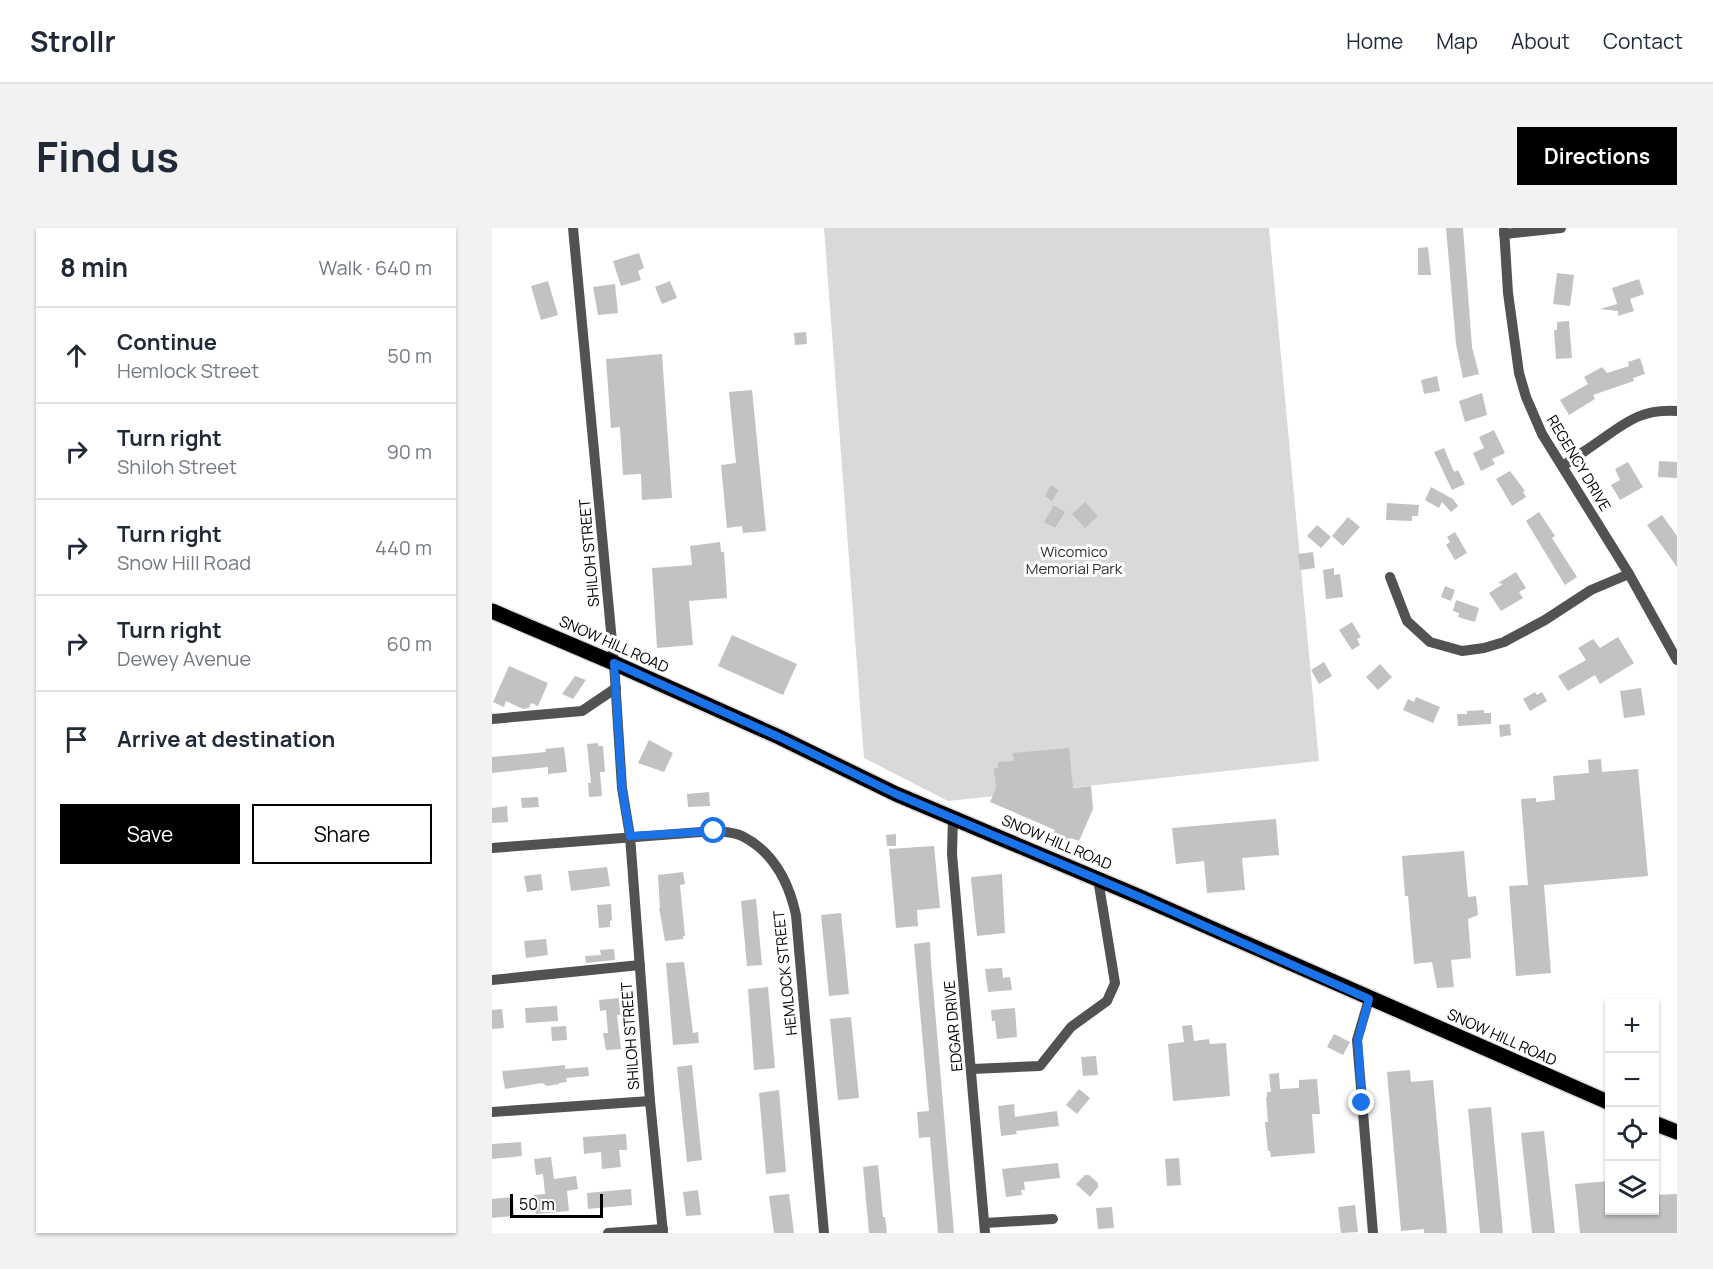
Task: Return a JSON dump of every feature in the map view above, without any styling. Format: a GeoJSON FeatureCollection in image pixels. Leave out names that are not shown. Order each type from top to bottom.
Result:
{"type":"FeatureCollection","features":[{"type":"Feature","properties":{"kind":"main road","name":"SNOW HILL ROAD"},"geometry":{"type":"LineString","coordinates":[[492,611],[779,737],[896,794],[1098,879],[1605,1101]]}},
{"type":"Feature","properties":{"kind":"main road"},"geometry":{"type":"LineString","coordinates":[[1659,1125],[1677,1132]]}},
{"type":"Feature","properties":{"kind":"street","name":"SHILOH STREET"},"geometry":{"type":"LineString","coordinates":[[573,228],[614,663],[622,788],[630,836],[650,1101],[663,1231]]}},
{"type":"Feature","properties":{"kind":"street"},"geometry":{"type":"LineString","coordinates":[[1504,231],[1561,228]]}},
{"type":"Feature","properties":{"kind":"street","name":"REGENCY DRIVE"},"geometry":{"type":"LineString","coordinates":[[1504,231],[1508,293],[1518,373],[1526,397],[1542,434],[1629,574],[1677,660]]}},
{"type":"Feature","properties":{"kind":"street"},"geometry":{"type":"LineString","coordinates":[[1563,466],[1637,416],[1659,410],[1677,411]]}},
{"type":"Feature","properties":{"kind":"street"},"geometry":{"type":"LineString","coordinates":[[1390,577],[1407,621],[1430,642],[1462,651],[1504,642],[1545,620],[1591,590],[1629,574]]}},
{"type":"Feature","properties":{"kind":"street"},"geometry":{"type":"LineString","coordinates":[[492,719],[582,711],[616,688]]}},
{"type":"Feature","properties":{"kind":"street","name":"EDGAR DRIVE"},"geometry":{"type":"LineString","coordinates":[[953,817],[952,854],[985,1228]]}},
{"type":"Feature","properties":{"kind":"street","name":"HEMLOCK STREET"},"geometry":{"type":"LineString","coordinates":[[492,848],[714,831],[741,835],[762,850],[773,862],[790,890],[796,915],[824,1233]]}},
{"type":"Feature","properties":{"kind":"street"},"geometry":{"type":"LineString","coordinates":[[972,1069],[1040,1066],[1071,1027],[1107,1001],[1115,982],[1098,879]]}},
{"type":"Feature","properties":{"kind":"street"},"geometry":{"type":"LineString","coordinates":[[492,980],[640,965]]}},
{"type":"Feature","properties":{"kind":"street"},"geometry":{"type":"LineString","coordinates":[[1369,999],[1358,1040],[1373,1233]]}},
{"type":"Feature","properties":{"kind":"street"},"geometry":{"type":"LineString","coordinates":[[492,1112],[650,1101]]}},
{"type":"Feature","properties":{"kind":"street"},"geometry":{"type":"LineString","coordinates":[[985,1228],[1053,1219]]}},
{"type":"Feature","properties":{"kind":"street"},"geometry":{"type":"LineString","coordinates":[[608,1233],[663,1231]]}},
{"type":"Feature","properties":{"kind":"green space","name":"Wicomico Memorial Park"},"geometry":{"type":"Polygon","coordinates":[[[824,228],[1269,228],[1319,761],[948,801],[864,758],[824,228]]]}},
{"type":"Feature","properties":{"kind":"building"},"geometry":{"type":"Polygon","coordinates":[[[1446,228],[1463,228],[1472,347],[1479,374],[1463,378],[1456,344],[1446,228]]]}},
{"type":"Feature","properties":{"kind":"building"},"geometry":{"type":"Polygon","coordinates":[[[1428,247],[1431,275],[1418,275],[1418,248],[1428,247]]]}},
{"type":"Feature","properties":{"kind":"building"},"geometry":{"type":"Polygon","coordinates":[[[639,253],[644,268],[638,271],[641,280],[621,286],[613,261],[639,253]]]}},
{"type":"Feature","properties":{"kind":"building"},"geometry":{"type":"Polygon","coordinates":[[[1557,273],[1574,275],[1570,306],[1553,304],[1557,273]]]}},
{"type":"Feature","properties":{"kind":"building"},"geometry":{"type":"Polygon","coordinates":[[[1639,279],[1644,294],[1630,299],[1634,311],[1618,316],[1618,311],[1600,309],[1617,304],[1612,288],[1639,279]]]}},
{"type":"Feature","properties":{"kind":"building"},"geometry":{"type":"Polygon","coordinates":[[[548,281],[558,315],[541,320],[531,286],[548,281]]]}},
{"type":"Feature","properties":{"kind":"building"},"geometry":{"type":"Polygon","coordinates":[[[670,281],[677,298],[662,304],[655,287],[670,281]]]}},
{"type":"Feature","properties":{"kind":"building"},"geometry":{"type":"Polygon","coordinates":[[[615,284],[618,313],[598,315],[593,287],[615,284]]]}},
{"type":"Feature","properties":{"kind":"building"},"geometry":{"type":"Polygon","coordinates":[[[1569,321],[1572,358],[1556,359],[1554,330],[1557,330],[1557,322],[1569,321]]]}},
{"type":"Feature","properties":{"kind":"building"},"geometry":{"type":"Polygon","coordinates":[[[806,332],[807,344],[795,345],[794,333],[806,332]]]}},
{"type":"Feature","properties":{"kind":"building"},"geometry":{"type":"Polygon","coordinates":[[[662,354],[672,498],[642,500],[641,474],[623,475],[620,427],[611,428],[606,359],[662,354]]]}},
{"type":"Feature","properties":{"kind":"building"},"geometry":{"type":"Polygon","coordinates":[[[1640,358],[1645,374],[1633,378],[1634,381],[1593,395],[1595,399],[1569,415],[1560,400],[1588,384],[1584,377],[1602,367],[1607,373],[1629,366],[1628,362],[1640,358]]]}},
{"type":"Feature","properties":{"kind":"building"},"geometry":{"type":"Polygon","coordinates":[[[1437,376],[1440,391],[1424,394],[1421,380],[1437,376]]]}},
{"type":"Feature","properties":{"kind":"building"},"geometry":{"type":"Polygon","coordinates":[[[752,390],[766,531],[743,533],[742,526],[727,528],[721,465],[736,463],[729,392],[752,390]]]}},
{"type":"Feature","properties":{"kind":"building"},"geometry":{"type":"Polygon","coordinates":[[[1482,393],[1487,415],[1465,422],[1459,401],[1482,393]]]}},
{"type":"Feature","properties":{"kind":"building"},"geometry":{"type":"Polygon","coordinates":[[[1494,430],[1505,453],[1492,459],[1495,464],[1481,471],[1473,453],[1484,448],[1479,437],[1494,430]]]}},
{"type":"Feature","properties":{"kind":"building"},"geometry":{"type":"Polygon","coordinates":[[[1444,448],[1454,472],[1458,470],[1465,484],[1452,490],[1434,452],[1444,448]]]}},
{"type":"Feature","properties":{"kind":"building"},"geometry":{"type":"Polygon","coordinates":[[[1659,461],[1677,462],[1677,478],[1658,477],[1659,461]]]}},
{"type":"Feature","properties":{"kind":"building"},"geometry":{"type":"Polygon","coordinates":[[[1628,462],[1643,487],[1620,500],[1611,485],[1620,480],[1615,469],[1628,462]]]}},
{"type":"Feature","properties":{"kind":"building"},"geometry":{"type":"Polygon","coordinates":[[[1510,471],[1525,491],[1523,492],[1526,497],[1512,506],[1496,479],[1510,471]]]}},
{"type":"Feature","properties":{"kind":"building"},"geometry":{"type":"Polygon","coordinates":[[[1051,485],[1059,490],[1052,501],[1045,496],[1051,485]]]}},
{"type":"Feature","properties":{"kind":"building"},"geometry":{"type":"Polygon","coordinates":[[[1431,487],[1453,499],[1458,506],[1451,512],[1442,502],[1439,508],[1425,500],[1431,487]]]}},
{"type":"Feature","properties":{"kind":"building"},"geometry":{"type":"Polygon","coordinates":[[[1085,502],[1098,516],[1085,528],[1072,514],[1085,502]]]}},
{"type":"Feature","properties":{"kind":"building"},"geometry":{"type":"Polygon","coordinates":[[[1387,503],[1419,505],[1418,516],[1412,516],[1412,521],[1386,520],[1387,503]]]}},
{"type":"Feature","properties":{"kind":"building"},"geometry":{"type":"Polygon","coordinates":[[[1054,505],[1065,512],[1055,528],[1044,522],[1054,505]]]}},
{"type":"Feature","properties":{"kind":"building"},"geometry":{"type":"Polygon","coordinates":[[[1539,512],[1555,536],[1552,538],[1577,577],[1565,585],[1526,521],[1539,512]]]}},
{"type":"Feature","properties":{"kind":"building"},"geometry":{"type":"Polygon","coordinates":[[[1662,515],[1677,536],[1677,567],[1647,525],[1662,515]]]}},
{"type":"Feature","properties":{"kind":"building"},"geometry":{"type":"Polygon","coordinates":[[[1348,517],[1360,527],[1343,546],[1332,536],[1348,517]]]}},
{"type":"Feature","properties":{"kind":"building"},"geometry":{"type":"Polygon","coordinates":[[[1317,525],[1331,537],[1321,548],[1307,536],[1317,525]]]}},
{"type":"Feature","properties":{"kind":"building"},"geometry":{"type":"Polygon","coordinates":[[[1455,532],[1467,553],[1455,560],[1446,545],[1450,542],[1447,537],[1455,532]]]}},
{"type":"Feature","properties":{"kind":"building"},"geometry":{"type":"Polygon","coordinates":[[[720,542],[721,552],[724,552],[727,598],[689,601],[693,645],[657,648],[652,568],[692,565],[690,546],[720,542]]]}},
{"type":"Feature","properties":{"kind":"building"},"geometry":{"type":"Polygon","coordinates":[[[1313,552],[1315,568],[1300,570],[1298,554],[1313,552]]]}},
{"type":"Feature","properties":{"kind":"building"},"geometry":{"type":"Polygon","coordinates":[[[1334,568],[1334,575],[1340,574],[1343,597],[1326,599],[1323,570],[1334,568]]]}},
{"type":"Feature","properties":{"kind":"building"},"geometry":{"type":"Polygon","coordinates":[[[1516,572],[1526,588],[1519,592],[1523,598],[1501,611],[1489,593],[1503,584],[1498,583],[1516,572]]]}},
{"type":"Feature","properties":{"kind":"building"},"geometry":{"type":"Polygon","coordinates":[[[1445,586],[1455,590],[1451,601],[1441,597],[1445,586]]]}},
{"type":"Feature","properties":{"kind":"building"},"geometry":{"type":"Polygon","coordinates":[[[1456,600],[1479,608],[1475,622],[1458,617],[1459,613],[1453,611],[1456,600]]]}},
{"type":"Feature","properties":{"kind":"building"},"geometry":{"type":"Polygon","coordinates":[[[1352,622],[1361,637],[1357,639],[1360,645],[1352,650],[1339,630],[1352,622]]]}},
{"type":"Feature","properties":{"kind":"building"},"geometry":{"type":"Polygon","coordinates":[[[732,635],[797,664],[783,695],[718,666],[732,635]]]}},
{"type":"Feature","properties":{"kind":"building"},"geometry":{"type":"Polygon","coordinates":[[[1618,637],[1634,663],[1600,684],[1595,675],[1568,691],[1558,676],[1586,660],[1578,648],[1593,639],[1600,648],[1618,637]]]}},
{"type":"Feature","properties":{"kind":"building"},"geometry":{"type":"Polygon","coordinates":[[[1324,662],[1332,676],[1319,684],[1311,670],[1324,662]]]}},
{"type":"Feature","properties":{"kind":"building"},"geometry":{"type":"Polygon","coordinates":[[[1380,664],[1392,677],[1378,690],[1366,677],[1380,664]]]}},
{"type":"Feature","properties":{"kind":"building"},"geometry":{"type":"Polygon","coordinates":[[[509,666],[548,683],[538,706],[531,703],[529,708],[523,709],[506,701],[504,707],[493,702],[509,666]]]}},
{"type":"Feature","properties":{"kind":"building"},"geometry":{"type":"Polygon","coordinates":[[[575,676],[586,680],[573,699],[562,694],[575,676]]]}},
{"type":"Feature","properties":{"kind":"building"},"geometry":{"type":"Polygon","coordinates":[[[1641,688],[1645,715],[1624,718],[1620,691],[1641,688]]]}},
{"type":"Feature","properties":{"kind":"building"},"geometry":{"type":"Polygon","coordinates":[[[1535,692],[1537,695],[1542,692],[1547,701],[1530,711],[1523,699],[1535,692]]]}},
{"type":"Feature","properties":{"kind":"building"},"geometry":{"type":"Polygon","coordinates":[[[1416,697],[1440,707],[1433,723],[1403,710],[1408,699],[1414,702],[1416,697]]]}},
{"type":"Feature","properties":{"kind":"building"},"geometry":{"type":"Polygon","coordinates":[[[1484,710],[1484,713],[1491,713],[1491,724],[1458,726],[1457,714],[1484,710]]]}},
{"type":"Feature","properties":{"kind":"building"},"geometry":{"type":"Polygon","coordinates":[[[1510,724],[1511,735],[1500,737],[1499,725],[1510,724]]]}},
{"type":"Feature","properties":{"kind":"building"},"geometry":{"type":"Polygon","coordinates":[[[649,740],[673,753],[664,772],[638,763],[649,740]]]}},
{"type":"Feature","properties":{"kind":"building"},"geometry":{"type":"Polygon","coordinates":[[[598,743],[598,746],[603,746],[605,772],[600,772],[602,796],[589,797],[588,783],[591,783],[587,744],[598,743]]]}},
{"type":"Feature","properties":{"kind":"building"},"geometry":{"type":"Polygon","coordinates":[[[564,747],[567,772],[548,774],[548,767],[492,773],[492,757],[546,752],[545,749],[564,747]]]}},
{"type":"Feature","properties":{"kind":"building"},"geometry":{"type":"Polygon","coordinates":[[[1069,748],[1073,788],[1091,786],[1093,809],[1079,841],[1071,838],[1069,841],[1053,834],[1055,830],[990,802],[996,788],[994,768],[998,768],[998,762],[1014,761],[1013,753],[1069,748]]]}},
{"type":"Feature","properties":{"kind":"building"},"geometry":{"type":"Polygon","coordinates":[[[1601,759],[1602,772],[1638,769],[1648,876],[1544,885],[1551,973],[1516,976],[1509,886],[1528,885],[1521,799],[1536,798],[1536,802],[1555,800],[1553,776],[1589,773],[1588,760],[1601,759]]]}},
{"type":"Feature","properties":{"kind":"building"},"geometry":{"type":"Polygon","coordinates":[[[709,792],[710,806],[688,807],[687,794],[709,792]]]}},
{"type":"Feature","properties":{"kind":"building"},"geometry":{"type":"Polygon","coordinates":[[[538,797],[539,807],[522,808],[521,798],[538,797]]]}},
{"type":"Feature","properties":{"kind":"building"},"geometry":{"type":"Polygon","coordinates":[[[507,806],[508,822],[492,823],[492,808],[507,806]]]}},
{"type":"Feature","properties":{"kind":"building"},"geometry":{"type":"Polygon","coordinates":[[[1276,819],[1279,855],[1242,858],[1245,890],[1207,893],[1204,861],[1176,864],[1172,828],[1276,819]]]}},
{"type":"Feature","properties":{"kind":"building"},"geometry":{"type":"Polygon","coordinates":[[[896,834],[896,846],[887,846],[886,835],[896,834]]]}},
{"type":"Feature","properties":{"kind":"building"},"geometry":{"type":"Polygon","coordinates":[[[934,846],[940,908],[917,910],[918,926],[896,928],[889,849],[934,846]]]}},
{"type":"Feature","properties":{"kind":"building"},"geometry":{"type":"Polygon","coordinates":[[[1464,851],[1468,897],[1476,896],[1478,915],[1468,919],[1471,958],[1451,960],[1454,987],[1437,988],[1432,962],[1414,964],[1402,856],[1464,851]]]}},
{"type":"Feature","properties":{"kind":"building"},"geometry":{"type":"Polygon","coordinates":[[[607,867],[610,886],[571,891],[568,871],[607,867]]]}},
{"type":"Feature","properties":{"kind":"building"},"geometry":{"type":"Polygon","coordinates":[[[683,872],[685,884],[680,885],[685,936],[683,939],[665,941],[659,908],[658,875],[683,872]]]}},
{"type":"Feature","properties":{"kind":"building"},"geometry":{"type":"Polygon","coordinates":[[[541,874],[543,890],[527,892],[524,876],[541,874]]]}},
{"type":"Feature","properties":{"kind":"building"},"geometry":{"type":"Polygon","coordinates":[[[1002,874],[1005,933],[977,936],[971,879],[972,877],[1002,874]]]}},
{"type":"Feature","properties":{"kind":"building"},"geometry":{"type":"Polygon","coordinates":[[[756,899],[762,965],[747,966],[741,901],[756,899]]]}},
{"type":"Feature","properties":{"kind":"building"},"geometry":{"type":"Polygon","coordinates":[[[611,904],[610,927],[599,928],[597,905],[611,904]]]}},
{"type":"Feature","properties":{"kind":"building"},"geometry":{"type":"Polygon","coordinates":[[[841,913],[849,994],[829,996],[821,915],[841,913]]]}},
{"type":"Feature","properties":{"kind":"building"},"geometry":{"type":"Polygon","coordinates":[[[546,939],[548,955],[526,958],[524,941],[546,939]]]}},
{"type":"Feature","properties":{"kind":"building"},"geometry":{"type":"Polygon","coordinates":[[[930,942],[954,1233],[938,1233],[930,1137],[919,1138],[917,1112],[929,1111],[914,944],[930,942]]]}},
{"type":"Feature","properties":{"kind":"building"},"geometry":{"type":"Polygon","coordinates":[[[614,949],[615,960],[586,963],[585,956],[601,955],[600,950],[614,949]]]}},
{"type":"Feature","properties":{"kind":"building"},"geometry":{"type":"Polygon","coordinates":[[[684,962],[693,1033],[698,1032],[699,1043],[673,1045],[666,963],[684,962]]]}},
{"type":"Feature","properties":{"kind":"building"},"geometry":{"type":"Polygon","coordinates":[[[1002,968],[1003,978],[1010,977],[1012,990],[988,992],[985,969],[1002,968]]]}},
{"type":"Feature","properties":{"kind":"building"},"geometry":{"type":"Polygon","coordinates":[[[768,987],[775,1068],[754,1070],[748,989],[768,987]]]}},
{"type":"Feature","properties":{"kind":"building"},"geometry":{"type":"Polygon","coordinates":[[[619,998],[621,1015],[617,1015],[621,1049],[606,1050],[603,1033],[608,1033],[606,1010],[600,1011],[599,1000],[619,998]]]}},
{"type":"Feature","properties":{"kind":"building"},"geometry":{"type":"Polygon","coordinates":[[[557,1006],[558,1021],[526,1023],[525,1008],[557,1006]]]}},
{"type":"Feature","properties":{"kind":"building"},"geometry":{"type":"Polygon","coordinates":[[[1015,1008],[1017,1037],[997,1039],[991,1010],[1015,1008]]]}},
{"type":"Feature","properties":{"kind":"building"},"geometry":{"type":"Polygon","coordinates":[[[502,1009],[504,1028],[492,1029],[492,1010],[502,1009]]]}},
{"type":"Feature","properties":{"kind":"building"},"geometry":{"type":"Polygon","coordinates":[[[851,1017],[859,1098],[838,1100],[830,1019],[851,1017]]]}},
{"type":"Feature","properties":{"kind":"building"},"geometry":{"type":"Polygon","coordinates":[[[1192,1025],[1194,1041],[1209,1039],[1210,1044],[1226,1043],[1230,1096],[1173,1101],[1168,1044],[1184,1042],[1182,1026],[1192,1025]]]}},
{"type":"Feature","properties":{"kind":"building"},"geometry":{"type":"Polygon","coordinates":[[[566,1026],[567,1040],[552,1041],[551,1027],[566,1026]]]}},
{"type":"Feature","properties":{"kind":"building"},"geometry":{"type":"Polygon","coordinates":[[[1334,1034],[1350,1042],[1343,1055],[1327,1047],[1334,1034]]]}},
{"type":"Feature","properties":{"kind":"building"},"geometry":{"type":"Polygon","coordinates":[[[1096,1056],[1098,1075],[1083,1076],[1081,1057],[1096,1056]]]}},
{"type":"Feature","properties":{"kind":"building"},"geometry":{"type":"Polygon","coordinates":[[[565,1065],[565,1069],[588,1067],[589,1076],[566,1078],[567,1082],[547,1086],[542,1083],[505,1089],[502,1071],[565,1065]]]}},
{"type":"Feature","properties":{"kind":"building"},"geometry":{"type":"Polygon","coordinates":[[[692,1065],[702,1160],[687,1162],[677,1067],[692,1065]]]}},
{"type":"Feature","properties":{"kind":"building"},"geometry":{"type":"Polygon","coordinates":[[[1410,1070],[1411,1082],[1433,1080],[1447,1233],[1424,1233],[1424,1229],[1401,1231],[1387,1072],[1410,1070]]]}},
{"type":"Feature","properties":{"kind":"building"},"geometry":{"type":"Polygon","coordinates":[[[1279,1073],[1280,1089],[1299,1088],[1299,1080],[1317,1079],[1320,1114],[1312,1114],[1315,1153],[1271,1157],[1268,1151],[1265,1122],[1268,1122],[1267,1092],[1271,1092],[1269,1074],[1279,1073]]]}},
{"type":"Feature","properties":{"kind":"building"},"geometry":{"type":"Polygon","coordinates":[[[1079,1089],[1090,1098],[1077,1114],[1066,1105],[1079,1089]]]}},
{"type":"Feature","properties":{"kind":"building"},"geometry":{"type":"Polygon","coordinates":[[[779,1090],[786,1172],[766,1174],[759,1093],[779,1090]]]}},
{"type":"Feature","properties":{"kind":"building"},"geometry":{"type":"Polygon","coordinates":[[[1014,1104],[1015,1117],[1057,1111],[1059,1126],[1016,1131],[1017,1134],[1001,1136],[998,1106],[1014,1104]]]}},
{"type":"Feature","properties":{"kind":"building"},"geometry":{"type":"Polygon","coordinates":[[[1491,1107],[1503,1233],[1480,1233],[1468,1109],[1491,1107]]]}},
{"type":"Feature","properties":{"kind":"building"},"geometry":{"type":"Polygon","coordinates":[[[1544,1131],[1555,1233],[1532,1233],[1521,1133],[1544,1131]]]}},
{"type":"Feature","properties":{"kind":"building"},"geometry":{"type":"Polygon","coordinates":[[[626,1134],[627,1150],[619,1150],[621,1167],[602,1169],[601,1152],[584,1154],[583,1137],[626,1134]]]}},
{"type":"Feature","properties":{"kind":"building"},"geometry":{"type":"Polygon","coordinates":[[[521,1142],[522,1156],[492,1159],[492,1144],[521,1142]]]}},
{"type":"Feature","properties":{"kind":"building"},"geometry":{"type":"Polygon","coordinates":[[[551,1157],[554,1179],[576,1176],[578,1189],[567,1191],[569,1211],[536,1214],[534,1195],[545,1194],[543,1174],[536,1175],[534,1159],[551,1157]]]}},
{"type":"Feature","properties":{"kind":"building"},"geometry":{"type":"Polygon","coordinates":[[[1179,1158],[1181,1185],[1167,1186],[1165,1159],[1179,1158]]]}},
{"type":"Feature","properties":{"kind":"building"},"geometry":{"type":"Polygon","coordinates":[[[1058,1163],[1060,1178],[1024,1182],[1025,1190],[1021,1190],[1022,1195],[1006,1197],[1002,1169],[1058,1163]]]}},
{"type":"Feature","properties":{"kind":"building"},"geometry":{"type":"Polygon","coordinates":[[[878,1165],[883,1217],[885,1217],[887,1233],[869,1233],[863,1167],[878,1165]]]}},
{"type":"Feature","properties":{"kind":"building"},"geometry":{"type":"Polygon","coordinates":[[[1085,1175],[1089,1175],[1098,1183],[1098,1187],[1090,1197],[1076,1184],[1085,1175]]]}},
{"type":"Feature","properties":{"kind":"building"},"geometry":{"type":"Polygon","coordinates":[[[1605,1181],[1605,1215],[1659,1215],[1659,1195],[1677,1194],[1677,1233],[1580,1233],[1575,1184],[1605,1181]]]}},
{"type":"Feature","properties":{"kind":"building"},"geometry":{"type":"Polygon","coordinates":[[[631,1189],[632,1205],[588,1209],[587,1193],[631,1189]]]}},
{"type":"Feature","properties":{"kind":"building"},"geometry":{"type":"Polygon","coordinates":[[[698,1190],[701,1215],[686,1216],[683,1192],[698,1190]]]}},
{"type":"Feature","properties":{"kind":"building"},"geometry":{"type":"Polygon","coordinates":[[[789,1194],[794,1233],[774,1233],[769,1196],[789,1194]]]}},
{"type":"Feature","properties":{"kind":"building"},"geometry":{"type":"Polygon","coordinates":[[[513,1197],[514,1216],[492,1218],[492,1199],[513,1197]]]}},
{"type":"Feature","properties":{"kind":"building"},"geometry":{"type":"Polygon","coordinates":[[[1355,1205],[1358,1232],[1341,1233],[1338,1207],[1355,1205]]]}},
{"type":"Feature","properties":{"kind":"building"},"geometry":{"type":"Polygon","coordinates":[[[1112,1207],[1114,1228],[1098,1229],[1096,1208],[1112,1207]]]}},
{"type":"Feature","properties":{"kind":"route"},"geometry":{"type":"LineString","coordinates":[[714,831],[630,836],[622,788],[614,663],[779,737],[896,794],[1140,897],[1369,999],[1358,1040],[1362,1103]]}}]}
